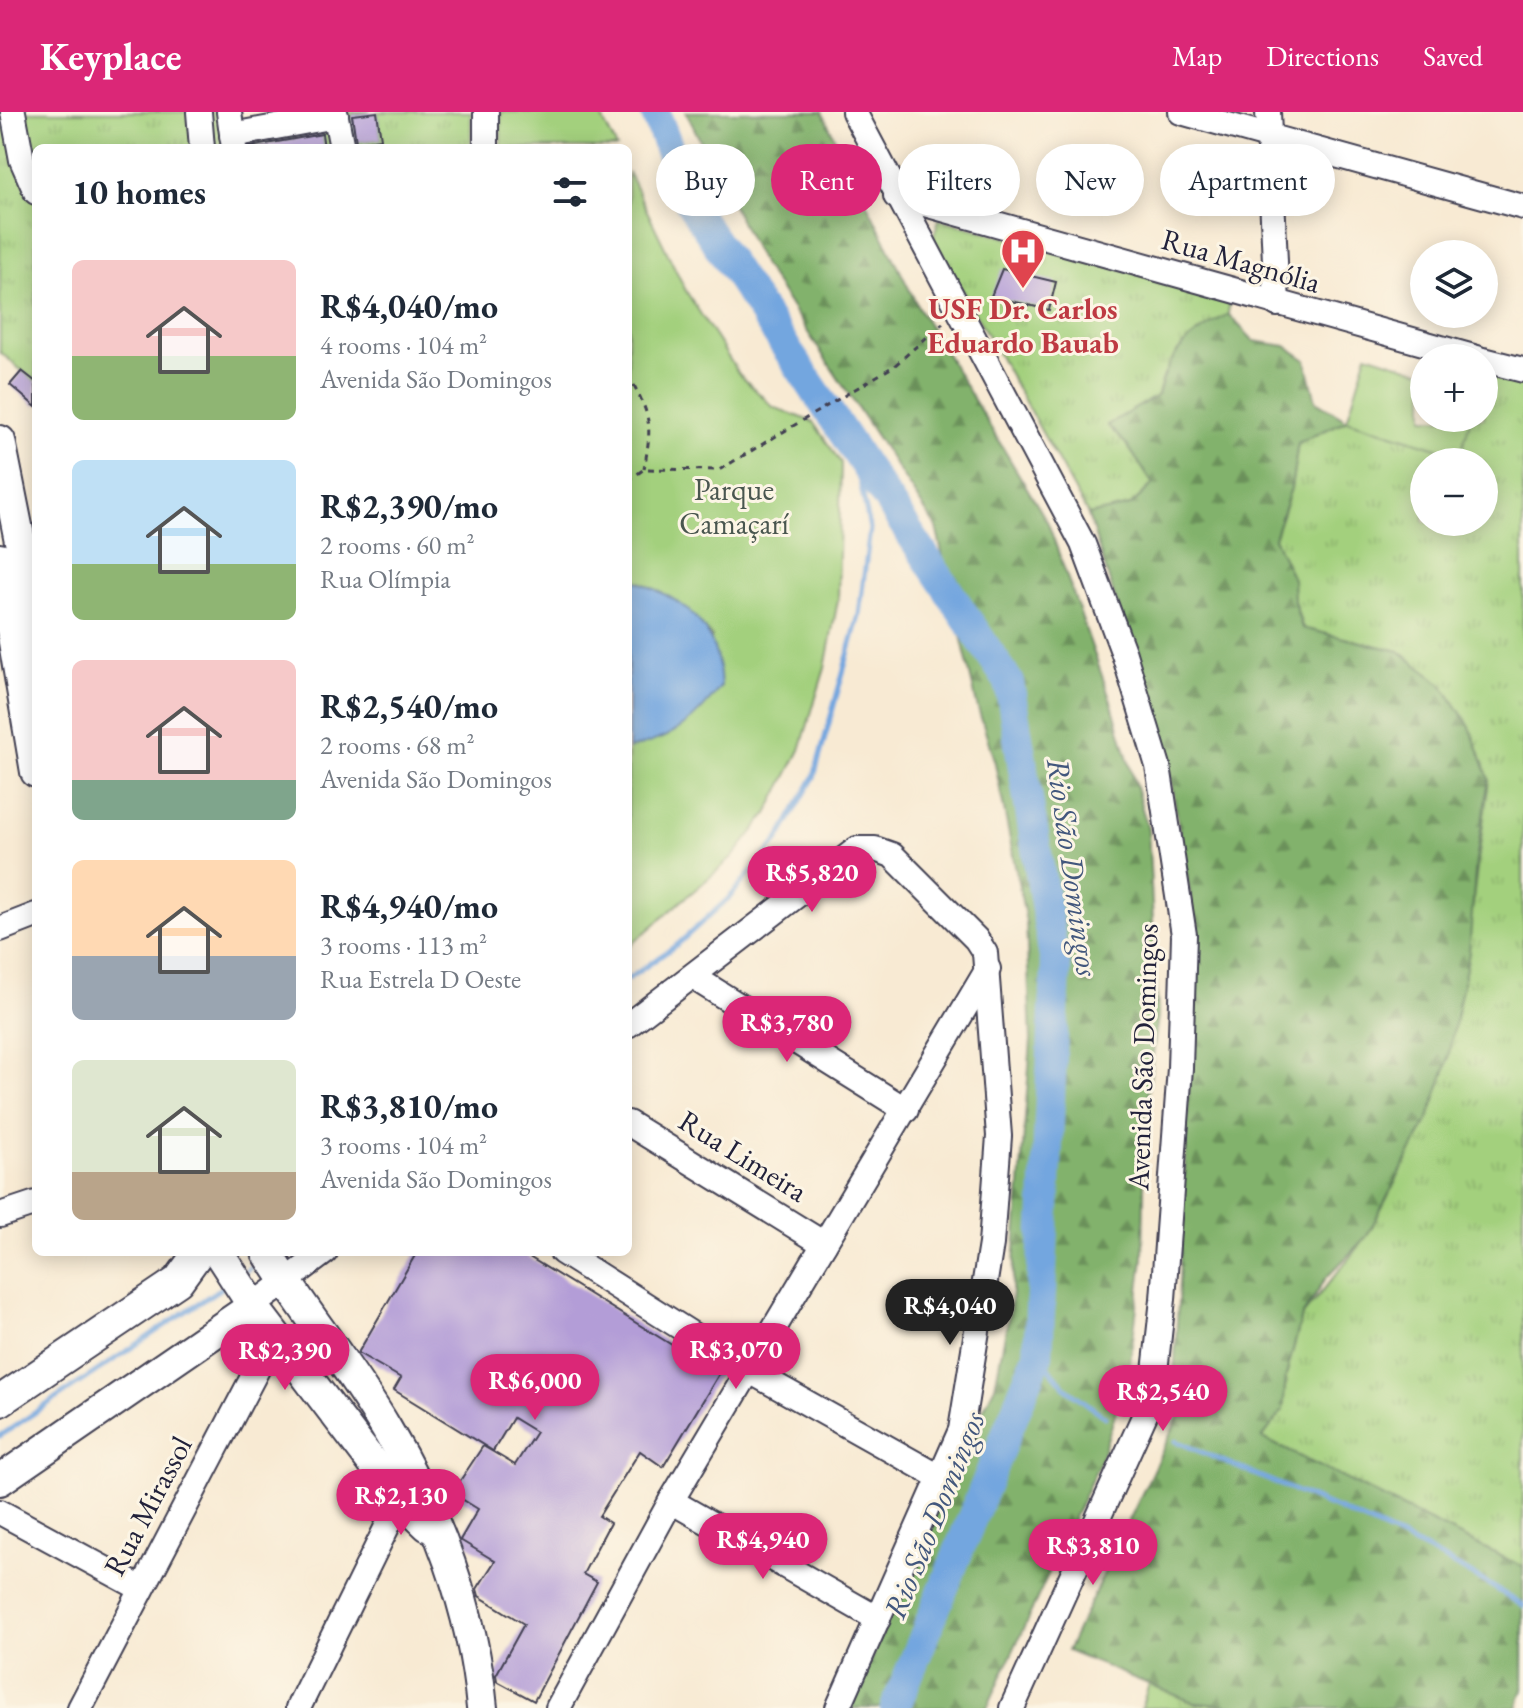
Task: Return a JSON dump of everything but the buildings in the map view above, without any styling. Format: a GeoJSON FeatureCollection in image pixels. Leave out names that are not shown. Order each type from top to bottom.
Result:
{"type":"FeatureCollection","features":[{"type":"Feature","properties":{"kind":"main road"},"geometry":{"type":"LineString","coordinates":[[0,441],[32,736]]}},
{"type":"Feature","properties":{"kind":"main road"},"geometry":{"type":"LineString","coordinates":[[12,556],[32,639]]}},
{"type":"Feature","properties":{"kind":"main road"},"geometry":{"type":"LineString","coordinates":[[0,1401],[178,1281],[196,1256]]}},
{"type":"Feature","properties":{"kind":"main road"},"geometry":{"type":"LineString","coordinates":[[221,1256],[275,1335],[406,1488],[439,1536],[465,1609],[482,1708]]}},
{"type":"Feature","properties":{"kind":"main road"},"geometry":{"type":"LineString","coordinates":[[269,1256],[385,1427],[406,1488]]}},
{"type":"Feature","properties":{"kind":"main road"},"geometry":{"type":"LineString","coordinates":[[0,1480],[253,1306]]}},
{"type":"Feature","properties":{"kind":"street"},"geometry":{"type":"LineString","coordinates":[[13,112],[22,160],[32,183]]}},
{"type":"Feature","properties":{"kind":"street"},"geometry":{"type":"LineString","coordinates":[[199,112],[202,144]]}},
{"type":"Feature","properties":{"kind":"street"},"geometry":{"type":"LineString","coordinates":[[486,112],[486,144]]}},
{"type":"Feature","properties":{"kind":"street","name":"Avenida São Domingos"},"geometry":{"type":"LineString","coordinates":[[854,112],[1083,544],[1124,654],[1158,766],[1184,935],[1180,1068],[1163,1299],[1152,1399],[1012,1708]]}},
{"type":"Feature","properties":{"kind":"street"},"geometry":{"type":"LineString","coordinates":[[1181,112],[1269,124],[1523,207]]}},
{"type":"Feature","properties":{"kind":"street"},"geometry":{"type":"LineString","coordinates":[[232,132],[336,114],[341,144]]}},
{"type":"Feature","properties":{"kind":"street"},"geometry":{"type":"LineString","coordinates":[[1269,124],[1277,304]]}},
{"type":"Feature","properties":{"kind":"street","name":"Rua Magnólia"},"geometry":{"type":"LineString","coordinates":[[896,196],[1425,344]]}},
{"type":"Feature","properties":{"kind":"street"},"geometry":{"type":"LineString","coordinates":[[1498,364],[1523,370]]}},
{"type":"Feature","properties":{"kind":"street"},"geometry":{"type":"LineString","coordinates":[[637,1019],[857,849],[875,849],[892,855],[976,939],[988,969],[999,1136],[991,1244],[961,1430],[838,1708]]}},
{"type":"Feature","properties":{"kind":"street"},"geometry":{"type":"LineString","coordinates":[[0,929],[32,917]]}},
{"type":"Feature","properties":{"kind":"street"},"geometry":{"type":"LineString","coordinates":[[558,1708],[671,1501],[988,969]]}},
{"type":"Feature","properties":{"kind":"street"},"geometry":{"type":"LineString","coordinates":[[693,977],[906,1110]]}},
{"type":"Feature","properties":{"kind":"street","name":"Rua Limeira"},"geometry":{"type":"LineString","coordinates":[[632,1125],[824,1244]]}},
{"type":"Feature","properties":{"kind":"street"},"geometry":{"type":"LineString","coordinates":[[0,1215],[32,1204]]}},
{"type":"Feature","properties":{"kind":"street"},"geometry":{"type":"LineString","coordinates":[[253,1306],[320,1256]]}},
{"type":"Feature","properties":{"kind":"street"},"geometry":{"type":"LineString","coordinates":[[568,1256],[748,1370],[941,1478]]}},
{"type":"Feature","properties":{"kind":"street","name":"Rua Mirassol"},"geometry":{"type":"LineString","coordinates":[[80,1708],[140,1588],[275,1335]]}},
{"type":"Feature","properties":{"kind":"street"},"geometry":{"type":"LineString","coordinates":[[298,1708],[406,1488]]}},
{"type":"Feature","properties":{"kind":"street"},"geometry":{"type":"LineString","coordinates":[[671,1501],[878,1619]]}},
{"type":"Feature","properties":{"kind":"street"},"geometry":{"type":"LineString","coordinates":[[0,1512],[140,1588]]}},
{"type":"Feature","properties":{"kind":"path"},"geometry":{"type":"LineString","coordinates":[[632,478],[644,469],[719,470],[894,366],[958,311]]}},
{"type":"Feature","properties":{"kind":"path"},"geometry":{"type":"LineString","coordinates":[[632,381],[649,413],[650,437],[644,469]]}},
{"type":"Feature","properties":{"kind":"green space"},"geometry":{"type":"Polygon","coordinates":[[[0,112],[239,112],[241,120],[287,112],[370,112],[352,115],[357,142],[381,139],[377,112],[471,112],[471,144],[323,144],[321,132],[263,144],[32,144],[32,380],[0,352],[0,112]]]}},
{"type":"Feature","properties":{"kind":"green space"},"geometry":{"type":"Polygon","coordinates":[[[501,112],[599,112],[615,144],[501,144],[501,112]]]}},
{"type":"Feature","properties":{"kind":"green space"},"geometry":{"type":"Polygon","coordinates":[[[686,112],[822,112],[838,144],[771,144],[771,216],[873,216],[918,307],[1048,523],[1112,704],[1148,829],[1158,1015],[1145,1118],[1143,1258],[1129,1371],[1101,1459],[987,1708],[850,1708],[950,1475],[995,1386],[1011,1303],[1031,1040],[1026,922],[995,763],[977,705],[936,527],[759,258],[738,216],[755,216],[755,144],[702,144],[686,112]]]}},
{"type":"Feature","properties":{"kind":"green space","name":"Parque Camaçarí"},"geometry":{"type":"Polygon","coordinates":[[[632,180],[686,291],[739,374],[773,407],[813,422],[841,463],[838,600],[825,668],[800,750],[767,814],[732,858],[632,944],[632,748],[668,736],[712,637],[668,597],[632,581],[632,180]]]}},
{"type":"Feature","properties":{"kind":"green space"},"geometry":{"type":"Polygon","coordinates":[[[939,219],[1230,299],[1228,314],[1182,346],[1168,367],[1158,395],[1108,425],[1127,445],[1153,484],[1130,506],[1089,516],[933,238],[939,219]]]}},
{"type":"Feature","properties":{"kind":"green space"},"geometry":{"type":"Polygon","coordinates":[[[1228,314],[1254,341],[1286,346],[1306,360],[1316,401],[1347,420],[1298,443],[1291,488],[1274,538],[1293,579],[1294,602],[1302,628],[1399,651],[1442,684],[1470,727],[1489,779],[1476,861],[1469,953],[1446,1068],[1429,1118],[1367,1236],[1326,1278],[1302,1316],[1286,1376],[1283,1410],[1262,1438],[1523,1567],[1523,1689],[1517,1708],[1263,1708],[1195,1703],[1067,1651],[1186,1401],[1174,1379],[1197,935],[1168,762],[1088,515],[1130,506],[1153,484],[1127,445],[1107,425],[1158,395],[1168,367],[1182,346],[1228,314]]]}},
{"type":"Feature","properties":{"kind":"green space"},"geometry":{"type":"Polygon","coordinates":[[[1367,354],[1410,368],[1410,432],[1467,432],[1462,448],[1437,448],[1347,420],[1367,354]]]}},
{"type":"Feature","properties":{"kind":"green space"},"geometry":{"type":"Polygon","coordinates":[[[1498,379],[1523,385],[1523,1567],[1262,1438],[1283,1410],[1286,1376],[1302,1316],[1367,1236],[1429,1118],[1458,1010],[1489,779],[1399,651],[1303,629],[1274,538],[1291,488],[1298,443],[1347,420],[1437,448],[1410,448],[1410,536],[1498,536],[1498,448],[1462,448],[1466,432],[1498,432],[1498,379]]]}},
{"type":"Feature","properties":{"kind":"green space"},"geometry":{"type":"Polygon","coordinates":[[[1149,1684],[1195,1703],[1263,1708],[1141,1708],[1149,1684]]]}},
{"type":"Feature","properties":{"kind":"water"},"geometry":{"type":"Polygon","coordinates":[[[632,581],[670,597],[697,618],[714,647],[721,686],[701,710],[681,727],[658,740],[632,748],[632,581]]]}},
{"type":"Feature","properties":{"kind":"waterway","name":"Rio São Domingos"},"geometry":{"type":"LineString","coordinates":[[655,112],[691,205],[1009,682],[1056,970],[1038,1355],[895,1708]]}},
{"type":"Feature","properties":{"kind":"waterway"},"geometry":{"type":"LineString","coordinates":[[632,976],[678,944],[730,897],[778,840],[814,777],[859,615],[870,529],[852,444]]}},
{"type":"Feature","properties":{"kind":"waterway"},"geometry":{"type":"LineString","coordinates":[[247,1270],[256,1263]]}},
{"type":"Feature","properties":{"kind":"waterway"},"geometry":{"type":"LineString","coordinates":[[0,1436],[224,1286]]}},
{"type":"Feature","properties":{"kind":"waterway"},"geometry":{"type":"LineString","coordinates":[[1038,1355],[1066,1388],[1105,1417]]}},
{"type":"Feature","properties":{"kind":"waterway"},"geometry":{"type":"LineString","coordinates":[[1176,1441],[1398,1536],[1441,1557],[1523,1606]]}},
{"type":"Feature","properties":{"kind":"place","name":"USF Dr. Carlos Eduardo Bauab"},"geometry":{"type":"Point","coordinates":[1023,290]}}]}
